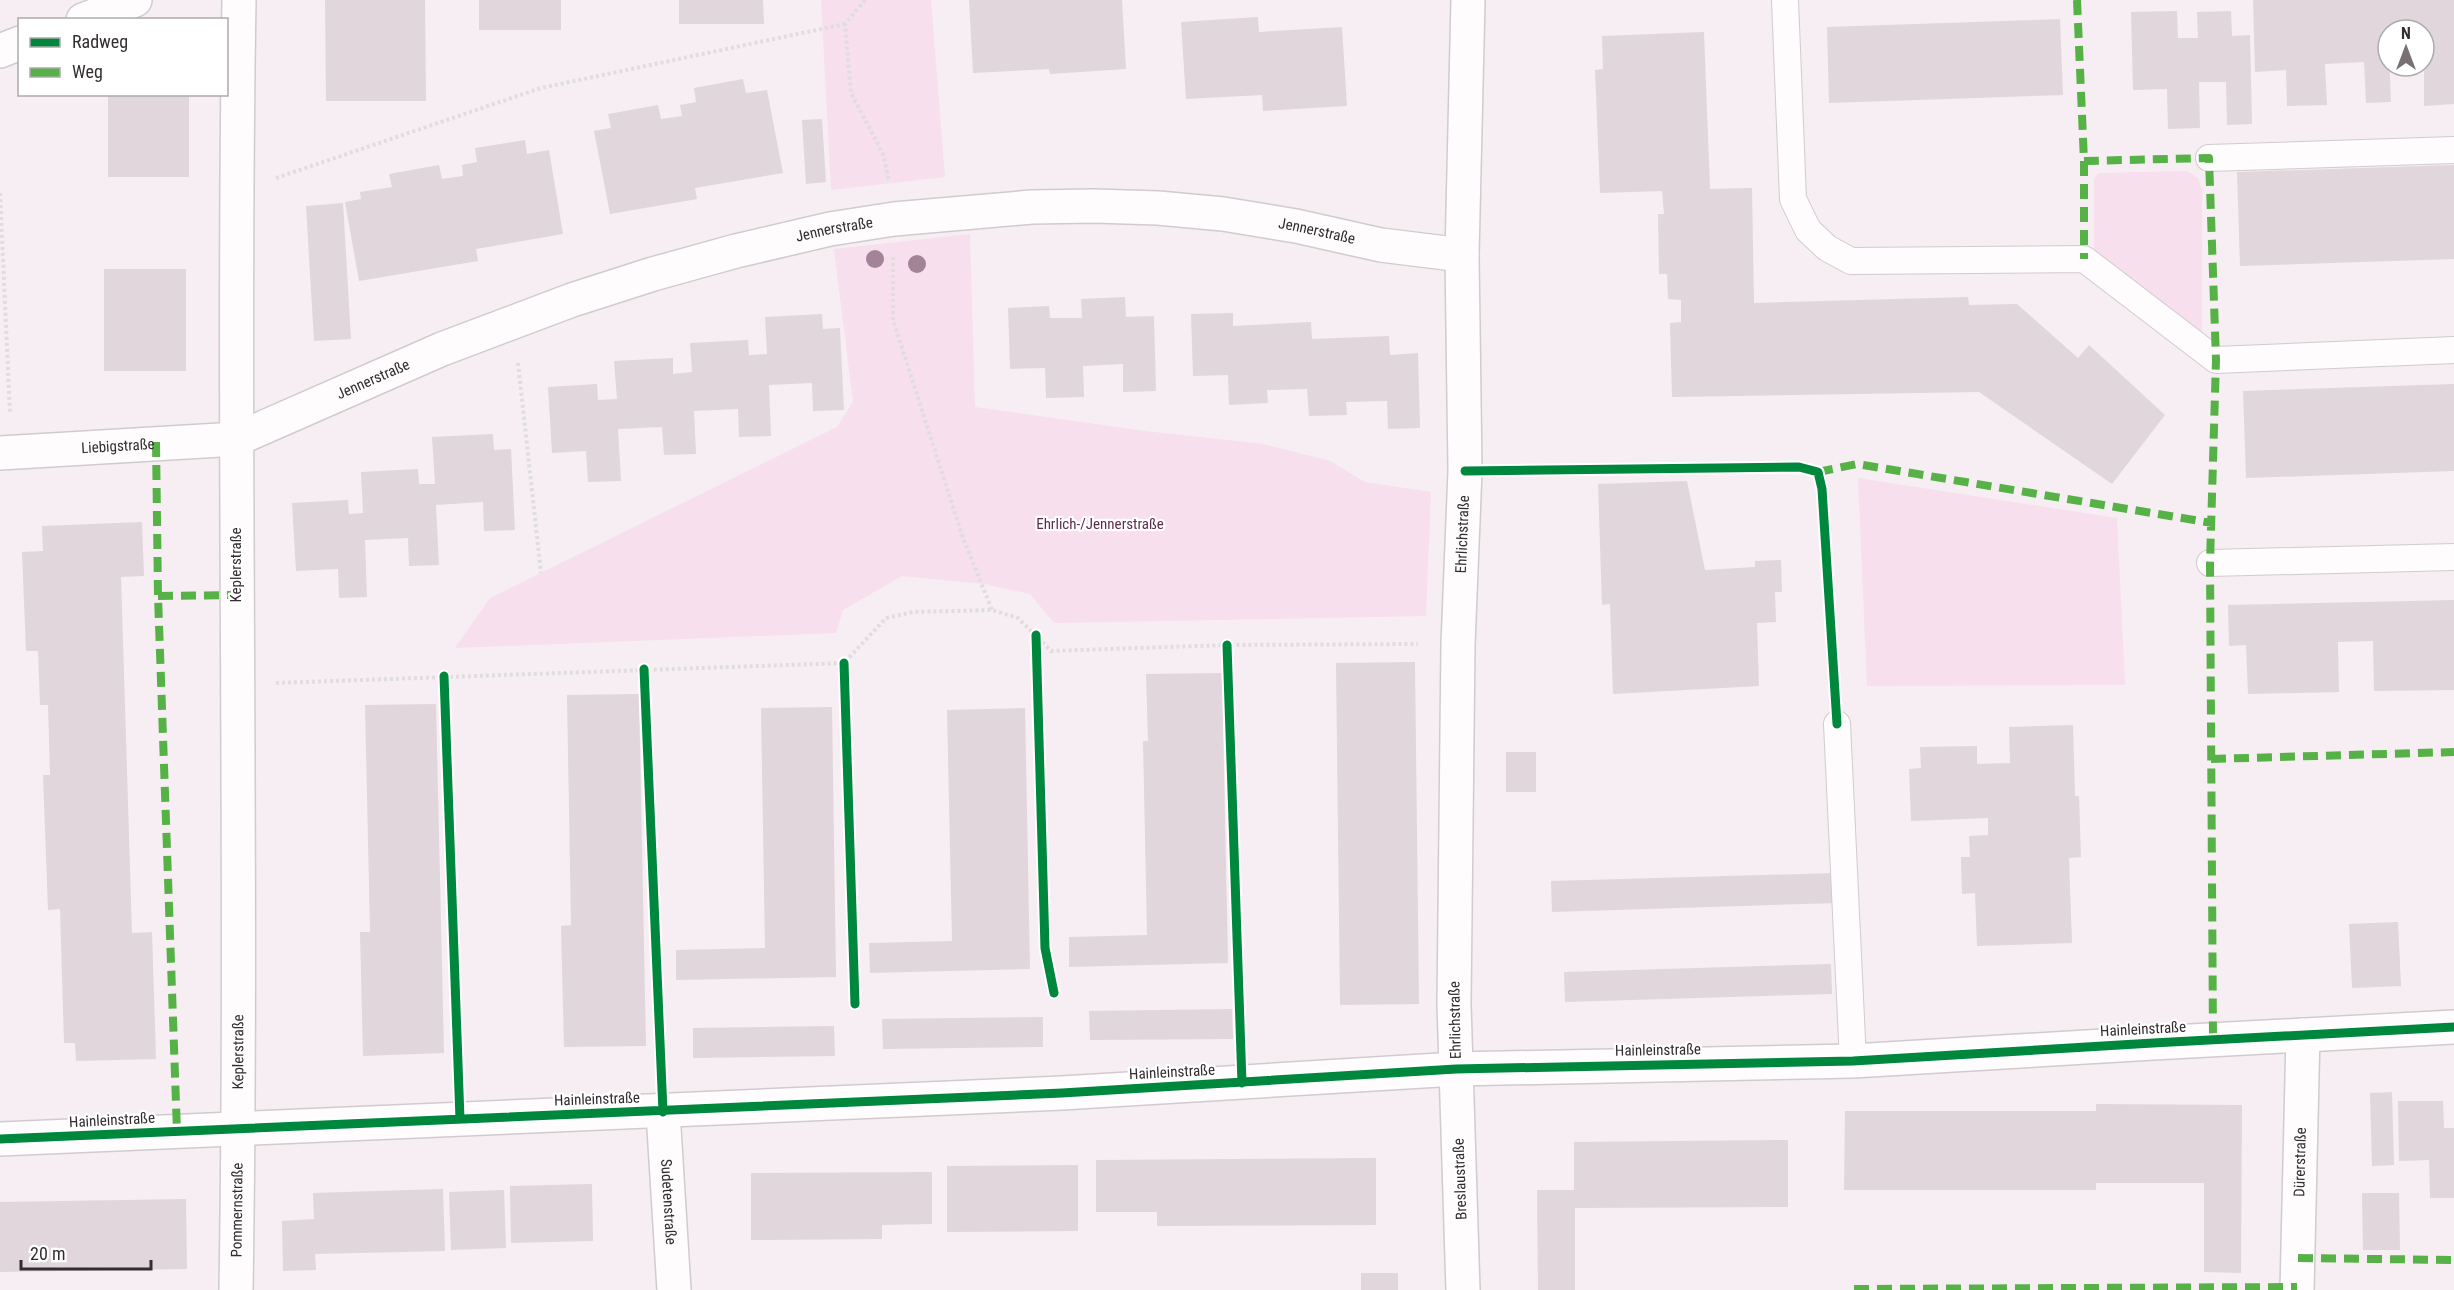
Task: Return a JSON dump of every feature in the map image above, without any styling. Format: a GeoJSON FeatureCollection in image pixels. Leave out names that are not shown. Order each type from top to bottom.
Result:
{"type":"FeatureCollection","features":[{"type":"Feature","properties":{"kind":"street"},"geometry":{"type":"LineString","coordinates":[[88,18],[135,0]]}},
{"type":"Feature","properties":{"kind":"street","name":"Keplerstraße"},"geometry":{"type":"LineString","coordinates":[[238,1130],[236,192],[239,0]]}},
{"type":"Feature","properties":{"kind":"street","name":"Ehrlichstraße"},"geometry":{"type":"LineString","coordinates":[[1456,1069],[1454,1004],[1458,644],[1465,471],[1462,255],[1468,0]]}},
{"type":"Feature","properties":{"kind":"street"},"geometry":{"type":"LineString","coordinates":[[0,51],[18,44]]}},
{"type":"Feature","properties":{"kind":"street","name":"Jennerstraße"},"geometry":{"type":"LineString","coordinates":[[237,439],[442,349],[513,321],[653,274],[736,251],[830,229],[894,219],[1032,207],[1158,208],[1223,214],[1296,226],[1381,245],[1462,255]]}},
{"type":"Feature","properties":{"kind":"street","name":"Liebigstraße"},"geometry":{"type":"LineString","coordinates":[[6,453],[237,439]]}},
{"type":"Feature","properties":{"kind":"street","name":"Hainleinstraße"},"geometry":{"type":"LineString","coordinates":[[0,1139],[1073,1093],[1456,1069],[1853,1061],[2454,1027]]}},
{"type":"Feature","properties":{"kind":"street","name":"Dürerstraße"},"geometry":{"type":"LineString","coordinates":[[2297,1290],[2303,1035]]}},
{"type":"Feature","properties":{"kind":"street","name":"Breslaustraße"},"geometry":{"type":"LineString","coordinates":[[1456,1069],[1463,1290]]}},
{"type":"Feature","properties":{"kind":"street","name":"Sudetenstraße"},"geometry":{"type":"LineString","coordinates":[[663,1112],[674,1290]]}},
{"type":"Feature","properties":{"kind":"street","name":"Pommernstraße"},"geometry":{"type":"LineString","coordinates":[[236,1290],[238,1130]]}},
{"type":"Feature","properties":{"kind":"lane"},"geometry":{"type":"LineString","coordinates":[[1785,0],[1793,199],[1808,230],[1827,248],[1851,261],[2084,259],[2216,360],[2454,350]]}},
{"type":"Feature","properties":{"kind":"lane"},"geometry":{"type":"LineString","coordinates":[[2209,158],[2454,150]]}},
{"type":"Feature","properties":{"kind":"lane"},"geometry":{"type":"LineString","coordinates":[[2211,562],[2454,557]]}},
{"type":"Feature","properties":{"kind":"lane"},"geometry":{"type":"LineString","coordinates":[[1837,724],[1853,1061]]}},
{"type":"Feature","properties":{"kind":"path"},"geometry":{"type":"LineString","coordinates":[[236,192],[541,88],[845,24],[865,0]]}},
{"type":"Feature","properties":{"kind":"path"},"geometry":{"type":"LineString","coordinates":[[845,24],[851,93],[883,154],[891,188],[894,219],[893,320],[963,538],[992,610]]}},
{"type":"Feature","properties":{"kind":"path"},"geometry":{"type":"LineString","coordinates":[[0,193],[6,453]]}},
{"type":"Feature","properties":{"kind":"path"},"geometry":{"type":"LineString","coordinates":[[513,321],[541,573]]}},
{"type":"Feature","properties":{"kind":"path"},"geometry":{"type":"LineString","coordinates":[[236,684],[844,663],[886,618],[913,612],[992,610],[1018,618],[1051,651],[1227,645],[1458,644]]}},
{"type":"Feature","properties":{"kind":"green space"},"geometry":{"type":"Polygon","coordinates":[[[821,0],[931,0],[945,177],[831,190],[821,0]]]}},
{"type":"Feature","properties":{"kind":"green space"},"geometry":{"type":"Polygon","coordinates":[[[2187,171],[2198,178],[2202,190],[2202,337],[2094,253],[2094,179],[2098,173],[2187,171]]]}},
{"type":"Feature","properties":{"kind":"green space","name":"Ehrlich-/Jennerstraße"},"geometry":{"type":"Polygon","coordinates":[[[970,234],[975,407],[1145,431],[1263,444],[1330,461],[1365,482],[1431,492],[1426,616],[1054,623],[1030,594],[984,584],[902,576],[843,610],[836,633],[455,648],[490,598],[837,427],[853,402],[834,249],[970,234]]]}},
{"type":"Feature","properties":{"kind":"green space"},"geometry":{"type":"Polygon","coordinates":[[[1858,478],[2117,518],[2125,685],[1867,686],[1858,478]]]}},
{"type":"Feature","properties":{"kind":"building"},"geometry":{"type":"Polygon","coordinates":[[[325,0],[425,0],[426,101],[326,101],[325,0]]]}},
{"type":"Feature","properties":{"kind":"building"},"geometry":{"type":"Polygon","coordinates":[[[479,0],[561,0],[561,30],[479,30],[479,0]]]}},
{"type":"Feature","properties":{"kind":"building"},"geometry":{"type":"Polygon","coordinates":[[[679,0],[763,0],[764,24],[679,24],[679,0]]]}},
{"type":"Feature","properties":{"kind":"building"},"geometry":{"type":"Polygon","coordinates":[[[969,0],[1122,0],[1126,69],[1050,74],[1049,69],[973,73],[969,0]]]}},
{"type":"Feature","properties":{"kind":"building"},"geometry":{"type":"Polygon","coordinates":[[[2253,0],[2454,0],[2454,104],[2424,106],[2424,78],[2436,78],[2436,18],[2376,18],[2376,78],[2390,78],[2391,102],[2366,103],[2364,62],[2325,64],[2327,105],[2287,106],[2286,70],[2255,72],[2253,0]]]}},
{"type":"Feature","properties":{"kind":"building"},"geometry":{"type":"Polygon","coordinates":[[[2177,11],[2178,38],[2198,38],[2197,12],[2231,11],[2232,36],[2250,35],[2252,124],[2227,125],[2226,82],[2199,82],[2200,128],[2168,129],[2167,89],[2133,90],[2131,12],[2177,11]]]}},
{"type":"Feature","properties":{"kind":"building"},"geometry":{"type":"Polygon","coordinates":[[[1258,17],[1259,32],[1342,27],[1347,106],[1263,111],[1262,95],[1186,99],[1181,22],[1258,17]]]}},
{"type":"Feature","properties":{"kind":"building"},"geometry":{"type":"Polygon","coordinates":[[[2060,19],[2063,95],[1829,103],[1827,27],[2060,19]]]}},
{"type":"Feature","properties":{"kind":"building"},"geometry":{"type":"Polygon","coordinates":[[[1704,32],[1710,189],[1752,188],[1754,303],[1968,297],[1969,305],[2017,304],[2078,358],[2089,345],[2165,415],[2112,484],[1979,392],[1672,397],[1670,323],[1681,322],[1681,300],[1668,299],[1667,274],[1659,274],[1658,214],[1664,214],[1662,191],[1600,193],[1595,70],[1603,69],[1602,36],[1704,32]]]}},
{"type":"Feature","properties":{"kind":"building"},"geometry":{"type":"Polygon","coordinates":[[[743,79],[746,93],[767,90],[783,173],[695,188],[697,199],[610,214],[594,131],[611,128],[608,114],[658,105],[661,119],[682,116],[680,105],[696,102],[694,88],[743,79]]]}},
{"type":"Feature","properties":{"kind":"building"},"geometry":{"type":"Polygon","coordinates":[[[108,96],[189,96],[189,177],[108,177],[108,96]]]}},
{"type":"Feature","properties":{"kind":"building"},"geometry":{"type":"Polygon","coordinates":[[[822,119],[826,182],[806,184],[802,120],[822,119]]]}},
{"type":"Feature","properties":{"kind":"building"},"geometry":{"type":"Polygon","coordinates":[[[525,140],[527,154],[549,150],[563,234],[476,249],[478,261],[359,281],[345,202],[361,199],[360,192],[392,187],[389,174],[439,165],[442,179],[463,176],[462,165],[477,162],[475,148],[525,140]]]}},
{"type":"Feature","properties":{"kind":"building"},"geometry":{"type":"Polygon","coordinates":[[[2454,165],[2454,259],[2240,266],[2237,172],[2454,165]]]}},
{"type":"Feature","properties":{"kind":"building"},"geometry":{"type":"Polygon","coordinates":[[[343,203],[351,339],[314,341],[306,206],[343,203]]]}},
{"type":"Feature","properties":{"kind":"building"},"geometry":{"type":"Polygon","coordinates":[[[104,269],[186,269],[186,371],[104,371],[104,269]]]}},
{"type":"Feature","properties":{"kind":"building"},"geometry":{"type":"Polygon","coordinates":[[[1125,297],[1126,317],[1154,316],[1156,391],[1123,392],[1123,364],[1083,366],[1084,397],[1046,398],[1045,368],[1010,369],[1008,308],[1049,306],[1050,318],[1082,318],[1081,299],[1125,297]]]}},
{"type":"Feature","properties":{"kind":"building"},"geometry":{"type":"Polygon","coordinates":[[[1233,313],[1233,326],[1311,322],[1312,339],[1389,336],[1390,355],[1418,353],[1420,428],[1388,429],[1387,401],[1346,402],[1347,415],[1309,416],[1307,389],[1267,390],[1268,403],[1229,405],[1228,375],[1193,376],[1191,314],[1233,313]]]}},
{"type":"Feature","properties":{"kind":"building"},"geometry":{"type":"Polygon","coordinates":[[[822,314],[823,329],[840,328],[844,410],[813,411],[812,383],[769,385],[771,436],[739,437],[738,409],[694,411],[696,454],[664,455],[662,427],[618,429],[621,481],[588,482],[586,451],[552,453],[548,387],[597,384],[598,400],[617,399],[614,361],[673,358],[673,374],[692,372],[690,343],[748,340],[749,355],[767,354],[765,317],[822,314]]]}},
{"type":"Feature","properties":{"kind":"building"},"geometry":{"type":"Polygon","coordinates":[[[2454,384],[2454,471],[2246,478],[2243,391],[2454,384]]]}},
{"type":"Feature","properties":{"kind":"building"},"geometry":{"type":"Polygon","coordinates":[[[493,434],[494,450],[511,449],[515,530],[484,531],[483,502],[436,505],[439,565],[409,566],[408,538],[365,540],[367,597],[339,598],[338,569],[296,571],[292,503],[348,500],[349,514],[363,513],[361,472],[418,469],[419,484],[435,484],[432,437],[493,434]]]}},
{"type":"Feature","properties":{"kind":"building"},"geometry":{"type":"Polygon","coordinates":[[[1687,481],[1705,570],[1755,567],[1755,561],[1781,560],[1782,592],[1775,592],[1776,622],[1757,623],[1759,686],[1613,694],[1610,604],[1602,605],[1598,484],[1687,481]]]}},
{"type":"Feature","properties":{"kind":"building"},"geometry":{"type":"Polygon","coordinates":[[[142,522],[144,576],[121,577],[132,933],[152,932],[156,1059],[76,1061],[75,1043],[64,1043],[60,909],[48,910],[43,775],[50,775],[48,705],[40,705],[38,651],[26,651],[22,552],[43,551],[42,526],[142,522]]]}},
{"type":"Feature","properties":{"kind":"building"},"geometry":{"type":"Polygon","coordinates":[[[2454,600],[2454,690],[2374,691],[2373,641],[2338,642],[2339,692],[2248,694],[2246,645],[2229,646],[2228,605],[2454,600]]]}},
{"type":"Feature","properties":{"kind":"building"},"geometry":{"type":"Polygon","coordinates":[[[1415,662],[1419,1004],[1340,1005],[1336,663],[1415,662]]]}},
{"type":"Feature","properties":{"kind":"building"},"geometry":{"type":"Polygon","coordinates":[[[1222,673],[1228,963],[1069,967],[1069,937],[1147,935],[1143,741],[1148,741],[1146,674],[1222,673]]]}},
{"type":"Feature","properties":{"kind":"building"},"geometry":{"type":"Polygon","coordinates":[[[639,694],[646,1046],[564,1047],[561,926],[571,925],[567,695],[639,694]]]}},
{"type":"Feature","properties":{"kind":"building"},"geometry":{"type":"Polygon","coordinates":[[[436,704],[444,1053],[363,1056],[360,932],[370,932],[365,705],[436,704]]]}},
{"type":"Feature","properties":{"kind":"building"},"geometry":{"type":"Polygon","coordinates":[[[832,707],[836,977],[676,980],[676,950],[765,948],[761,708],[832,707]]]}},
{"type":"Feature","properties":{"kind":"building"},"geometry":{"type":"Polygon","coordinates":[[[1025,708],[1030,969],[870,973],[869,943],[952,941],[947,710],[1025,708]]]}},
{"type":"Feature","properties":{"kind":"building"},"geometry":{"type":"Polygon","coordinates":[[[2073,725],[2075,796],[2079,796],[2081,857],[2069,858],[2072,943],[1977,946],[1975,893],[1962,894],[1961,857],[1970,857],[1969,836],[1988,835],[1988,818],[1911,821],[1909,769],[1921,768],[1920,747],[1977,746],[1977,764],[2010,763],[2009,727],[2073,725]]]}},
{"type":"Feature","properties":{"kind":"building"},"geometry":{"type":"Polygon","coordinates":[[[1506,752],[1536,752],[1536,792],[1506,792],[1506,752]]]}},
{"type":"Feature","properties":{"kind":"building"},"geometry":{"type":"Polygon","coordinates":[[[1836,873],[1837,903],[1552,912],[1551,881],[1836,873]]]}},
{"type":"Feature","properties":{"kind":"building"},"geometry":{"type":"Polygon","coordinates":[[[2398,922],[2401,986],[2352,988],[2349,924],[2398,922]]]}},
{"type":"Feature","properties":{"kind":"building"},"geometry":{"type":"Polygon","coordinates":[[[1831,964],[1832,994],[1565,1002],[1564,972],[1831,964]]]}},
{"type":"Feature","properties":{"kind":"building"},"geometry":{"type":"Polygon","coordinates":[[[1232,1009],[1233,1039],[1090,1040],[1089,1011],[1232,1009]]]}},
{"type":"Feature","properties":{"kind":"building"},"geometry":{"type":"Polygon","coordinates":[[[1043,1017],[1043,1047],[883,1049],[882,1019],[1043,1017]]]}},
{"type":"Feature","properties":{"kind":"building"},"geometry":{"type":"Polygon","coordinates":[[[834,1026],[835,1056],[693,1058],[693,1028],[834,1026]]]}},
{"type":"Feature","properties":{"kind":"building"},"geometry":{"type":"Polygon","coordinates":[[[2392,1092],[2394,1165],[2372,1166],[2370,1093],[2392,1092]]]}},
{"type":"Feature","properties":{"kind":"building"},"geometry":{"type":"Polygon","coordinates":[[[2398,1101],[2443,1101],[2444,1128],[2454,1128],[2454,1198],[2430,1198],[2429,1160],[2399,1161],[2398,1101]]]}},
{"type":"Feature","properties":{"kind":"building"},"geometry":{"type":"Polygon","coordinates":[[[2096,1104],[2242,1105],[2241,1273],[2204,1272],[2204,1183],[2096,1183],[2096,1190],[1844,1190],[1845,1111],[2096,1111],[2096,1104]]]}},
{"type":"Feature","properties":{"kind":"building"},"geometry":{"type":"Polygon","coordinates":[[[1788,1140],[1788,1207],[1575,1208],[1575,1290],[1538,1290],[1537,1190],[1574,1190],[1574,1142],[1788,1140]]]}},
{"type":"Feature","properties":{"kind":"building"},"geometry":{"type":"Polygon","coordinates":[[[1376,1158],[1376,1225],[1157,1226],[1157,1212],[1096,1212],[1096,1160],[1376,1158]]]}},
{"type":"Feature","properties":{"kind":"building"},"geometry":{"type":"Polygon","coordinates":[[[1078,1165],[1078,1231],[947,1232],[947,1166],[1078,1165]]]}},
{"type":"Feature","properties":{"kind":"building"},"geometry":{"type":"Polygon","coordinates":[[[932,1172],[932,1224],[882,1225],[882,1239],[751,1240],[751,1173],[932,1172]]]}},
{"type":"Feature","properties":{"kind":"building"},"geometry":{"type":"Polygon","coordinates":[[[592,1184],[593,1241],[511,1243],[510,1186],[592,1184]]]}},
{"type":"Feature","properties":{"kind":"building"},"geometry":{"type":"Polygon","coordinates":[[[443,1189],[445,1251],[315,1254],[316,1270],[283,1271],[282,1221],[314,1219],[313,1193],[443,1189]]]}},
{"type":"Feature","properties":{"kind":"building"},"geometry":{"type":"Polygon","coordinates":[[[504,1190],[506,1248],[451,1250],[449,1192],[504,1190]]]}},
{"type":"Feature","properties":{"kind":"building"},"geometry":{"type":"Polygon","coordinates":[[[2362,1193],[2399,1193],[2400,1250],[2363,1250],[2362,1193]]]}},
{"type":"Feature","properties":{"kind":"building"},"geometry":{"type":"Polygon","coordinates":[[[186,1199],[187,1269],[0,1272],[0,1202],[186,1199]]]}},
{"type":"Feature","properties":{"kind":"building"},"geometry":{"type":"Polygon","coordinates":[[[1361,1273],[1398,1273],[1398,1290],[1361,1290],[1361,1273]]]}},
{"type":"Feature","properties":{"kind":"marked path"},"geometry":{"type":"LineString","coordinates":[[2077,0],[2084,161],[2209,158],[2216,360],[2210,563],[2213,1040]]}},
{"type":"Feature","properties":{"kind":"marked path"},"geometry":{"type":"LineString","coordinates":[[2084,161],[2084,259]]}},
{"type":"Feature","properties":{"kind":"marked path"},"geometry":{"type":"LineString","coordinates":[[156,442],[158,596],[177,1132]]}},
{"type":"Feature","properties":{"kind":"marked path"},"geometry":{"type":"LineString","coordinates":[[1818,472],[1857,464],[2212,523]]}},
{"type":"Feature","properties":{"kind":"marked path"},"geometry":{"type":"LineString","coordinates":[[158,596],[235,595]]}},
{"type":"Feature","properties":{"kind":"marked path"},"geometry":{"type":"LineString","coordinates":[[2211,759],[2454,752]]}},
{"type":"Feature","properties":{"kind":"marked path"},"geometry":{"type":"LineString","coordinates":[[2298,1258],[2454,1260]]}},
{"type":"Feature","properties":{"kind":"marked path"},"geometry":{"type":"LineString","coordinates":[[1854,1289],[2297,1287]]}},
{"type":"Feature","properties":{"kind":"cycle path"},"geometry":{"type":"LineString","coordinates":[[1465,471],[1799,467],[1818,472],[1822,489],[1837,724]]}},
{"type":"Feature","properties":{"kind":"cycle path"},"geometry":{"type":"LineString","coordinates":[[1036,635],[1045,948],[1054,993]]}},
{"type":"Feature","properties":{"kind":"cycle path"},"geometry":{"type":"LineString","coordinates":[[1227,645],[1242,1083]]}},
{"type":"Feature","properties":{"kind":"cycle path"},"geometry":{"type":"LineString","coordinates":[[844,663],[855,1004]]}},
{"type":"Feature","properties":{"kind":"cycle path"},"geometry":{"type":"LineString","coordinates":[[644,669],[663,1112]]}},
{"type":"Feature","properties":{"kind":"cycle path"},"geometry":{"type":"LineString","coordinates":[[444,676],[460,1119]]}},
{"type":"Feature","properties":{"kind":"cycle path"},"geometry":{"type":"LineString","coordinates":[[0,1139],[1062,1093],[1456,1069],[1853,1061],[2454,1027]]}}]}
